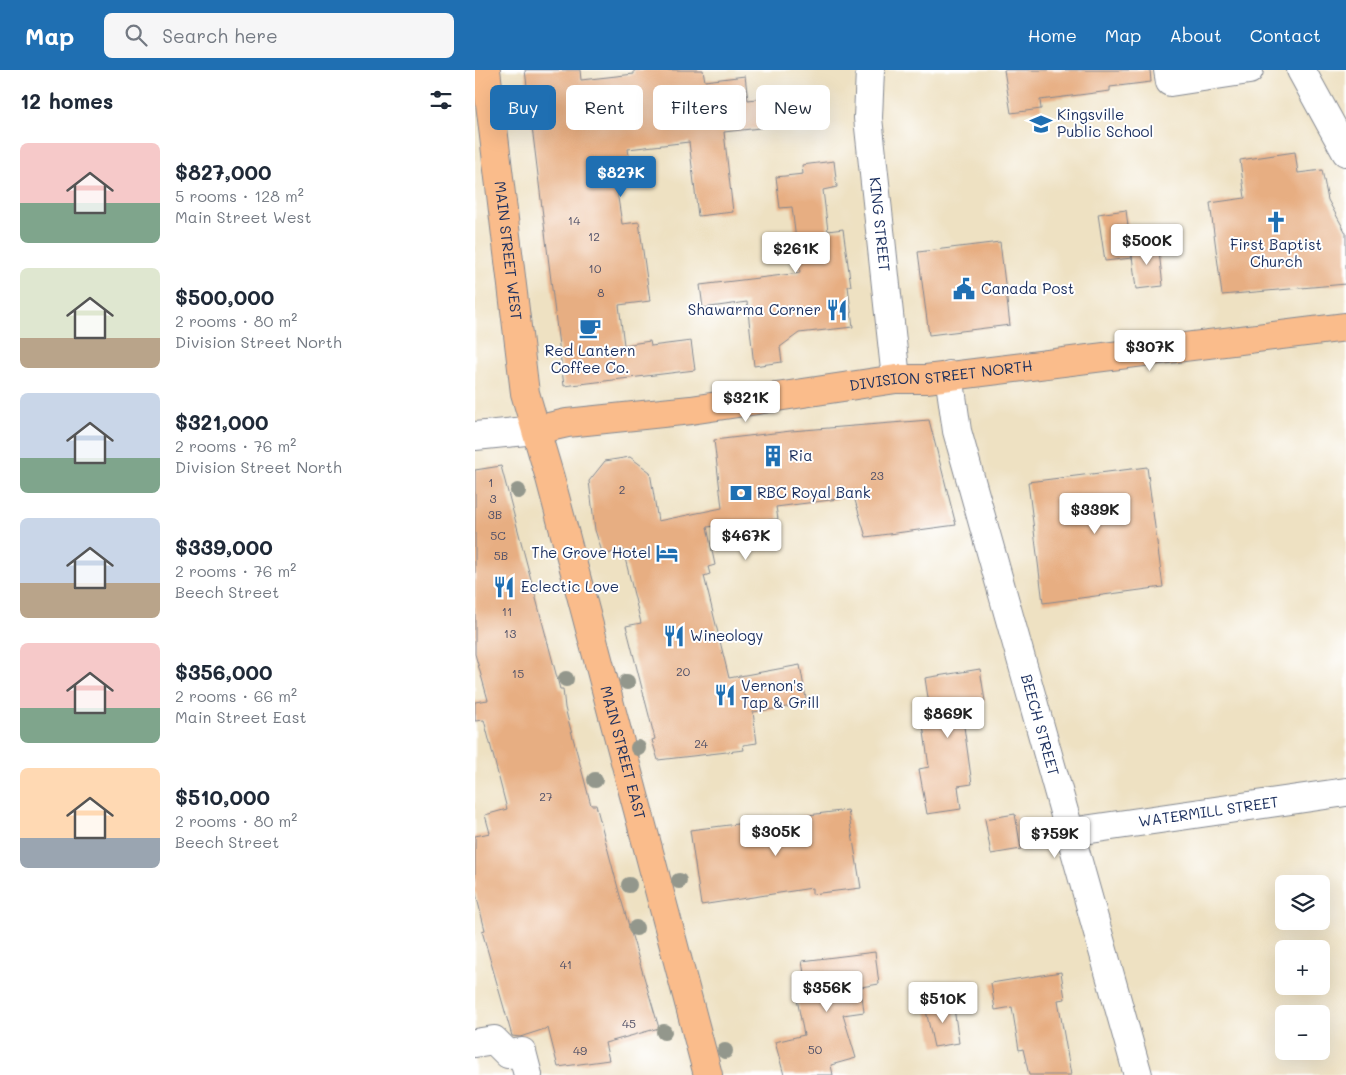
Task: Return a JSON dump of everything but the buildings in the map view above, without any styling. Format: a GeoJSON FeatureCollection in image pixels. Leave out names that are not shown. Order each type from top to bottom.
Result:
{"type":"FeatureCollection","features":[{"type":"Feature","properties":{"kind":"main road","name":"MAIN STREET WEST"},"geometry":{"type":"LineString","coordinates":[[486,70],[525,393],[536,430]]}},
{"type":"Feature","properties":{"kind":"main road","name":"DIVISION STREET NORTH"},"geometry":{"type":"LineString","coordinates":[[536,430],[567,423],[691,410],[895,379],[926,379],[1346,327]]}},
{"type":"Feature","properties":{"kind":"main road","name":"MAIN STREET EAST"},"geometry":{"type":"LineString","coordinates":[[536,430],[708,1075]]}},
{"type":"Feature","properties":{"kind":"street","name":"KING STREET"},"geometry":{"type":"LineString","coordinates":[[870,70],[867,118],[895,379]]}},
{"type":"Feature","properties":{"kind":"street"},"geometry":{"type":"LineString","coordinates":[[1168,70],[1170,82],[1249,70]]}},
{"type":"Feature","properties":{"kind":"street"},"geometry":{"type":"LineString","coordinates":[[1301,70],[1346,152]]}},
{"type":"Feature","properties":{"kind":"street","name":"BEECH STREET"},"geometry":{"type":"LineString","coordinates":[[949,375],[957,431],[1138,1075]]}},
{"type":"Feature","properties":{"kind":"street"},"geometry":{"type":"LineString","coordinates":[[475,436],[536,430]]}},
{"type":"Feature","properties":{"kind":"street","name":"WATERMILL STREET"},"geometry":{"type":"LineString","coordinates":[[1070,832],[1346,792]]}},
{"type":"Feature","properties":{"kind":"street"},"geometry":{"type":"LineString","coordinates":[[475,1042],[494,1040],[508,1054],[522,1052],[528,1075]]}},
{"type":"Feature","properties":{"kind":"place","name":"Kingsville Public School"},"geometry":{"type":"Point","coordinates":[1041,124]}},
{"type":"Feature","properties":{"kind":"place","name":"First Baptist Church"},"geometry":{"type":"Point","coordinates":[1276,222]}},
{"type":"Feature","properties":{"kind":"place","name":"Canada Post"},"geometry":{"type":"Point","coordinates":[964,289]}},
{"type":"Feature","properties":{"kind":"place","name":"Shawarma Corner"},"geometry":{"type":"Point","coordinates":[837,310]}},
{"type":"Feature","properties":{"kind":"place","name":"Red Lantern Coffee Co."},"geometry":{"type":"Point","coordinates":[590,328]}},
{"type":"Feature","properties":{"kind":"place","name":"Ria"},"geometry":{"type":"Point","coordinates":[773,456]}},
{"type":"Feature","properties":{"kind":"place","name":"RBC Royal Bank"},"geometry":{"type":"Point","coordinates":[741,493]}},
{"type":"Feature","properties":{"kind":"place","name":"The Grove Hotel"},"geometry":{"type":"Point","coordinates":[667,553]}},
{"type":"Feature","properties":{"kind":"place","name":"Eclectic Love"},"geometry":{"type":"Point","coordinates":[504,587]}},
{"type":"Feature","properties":{"kind":"place","name":"Wineology"},"geometry":{"type":"Point","coordinates":[674,636]}},
{"type":"Feature","properties":{"kind":"place","name":"Vernon's Tap & Grill"},"geometry":{"type":"Point","coordinates":[725,695]}}]}
